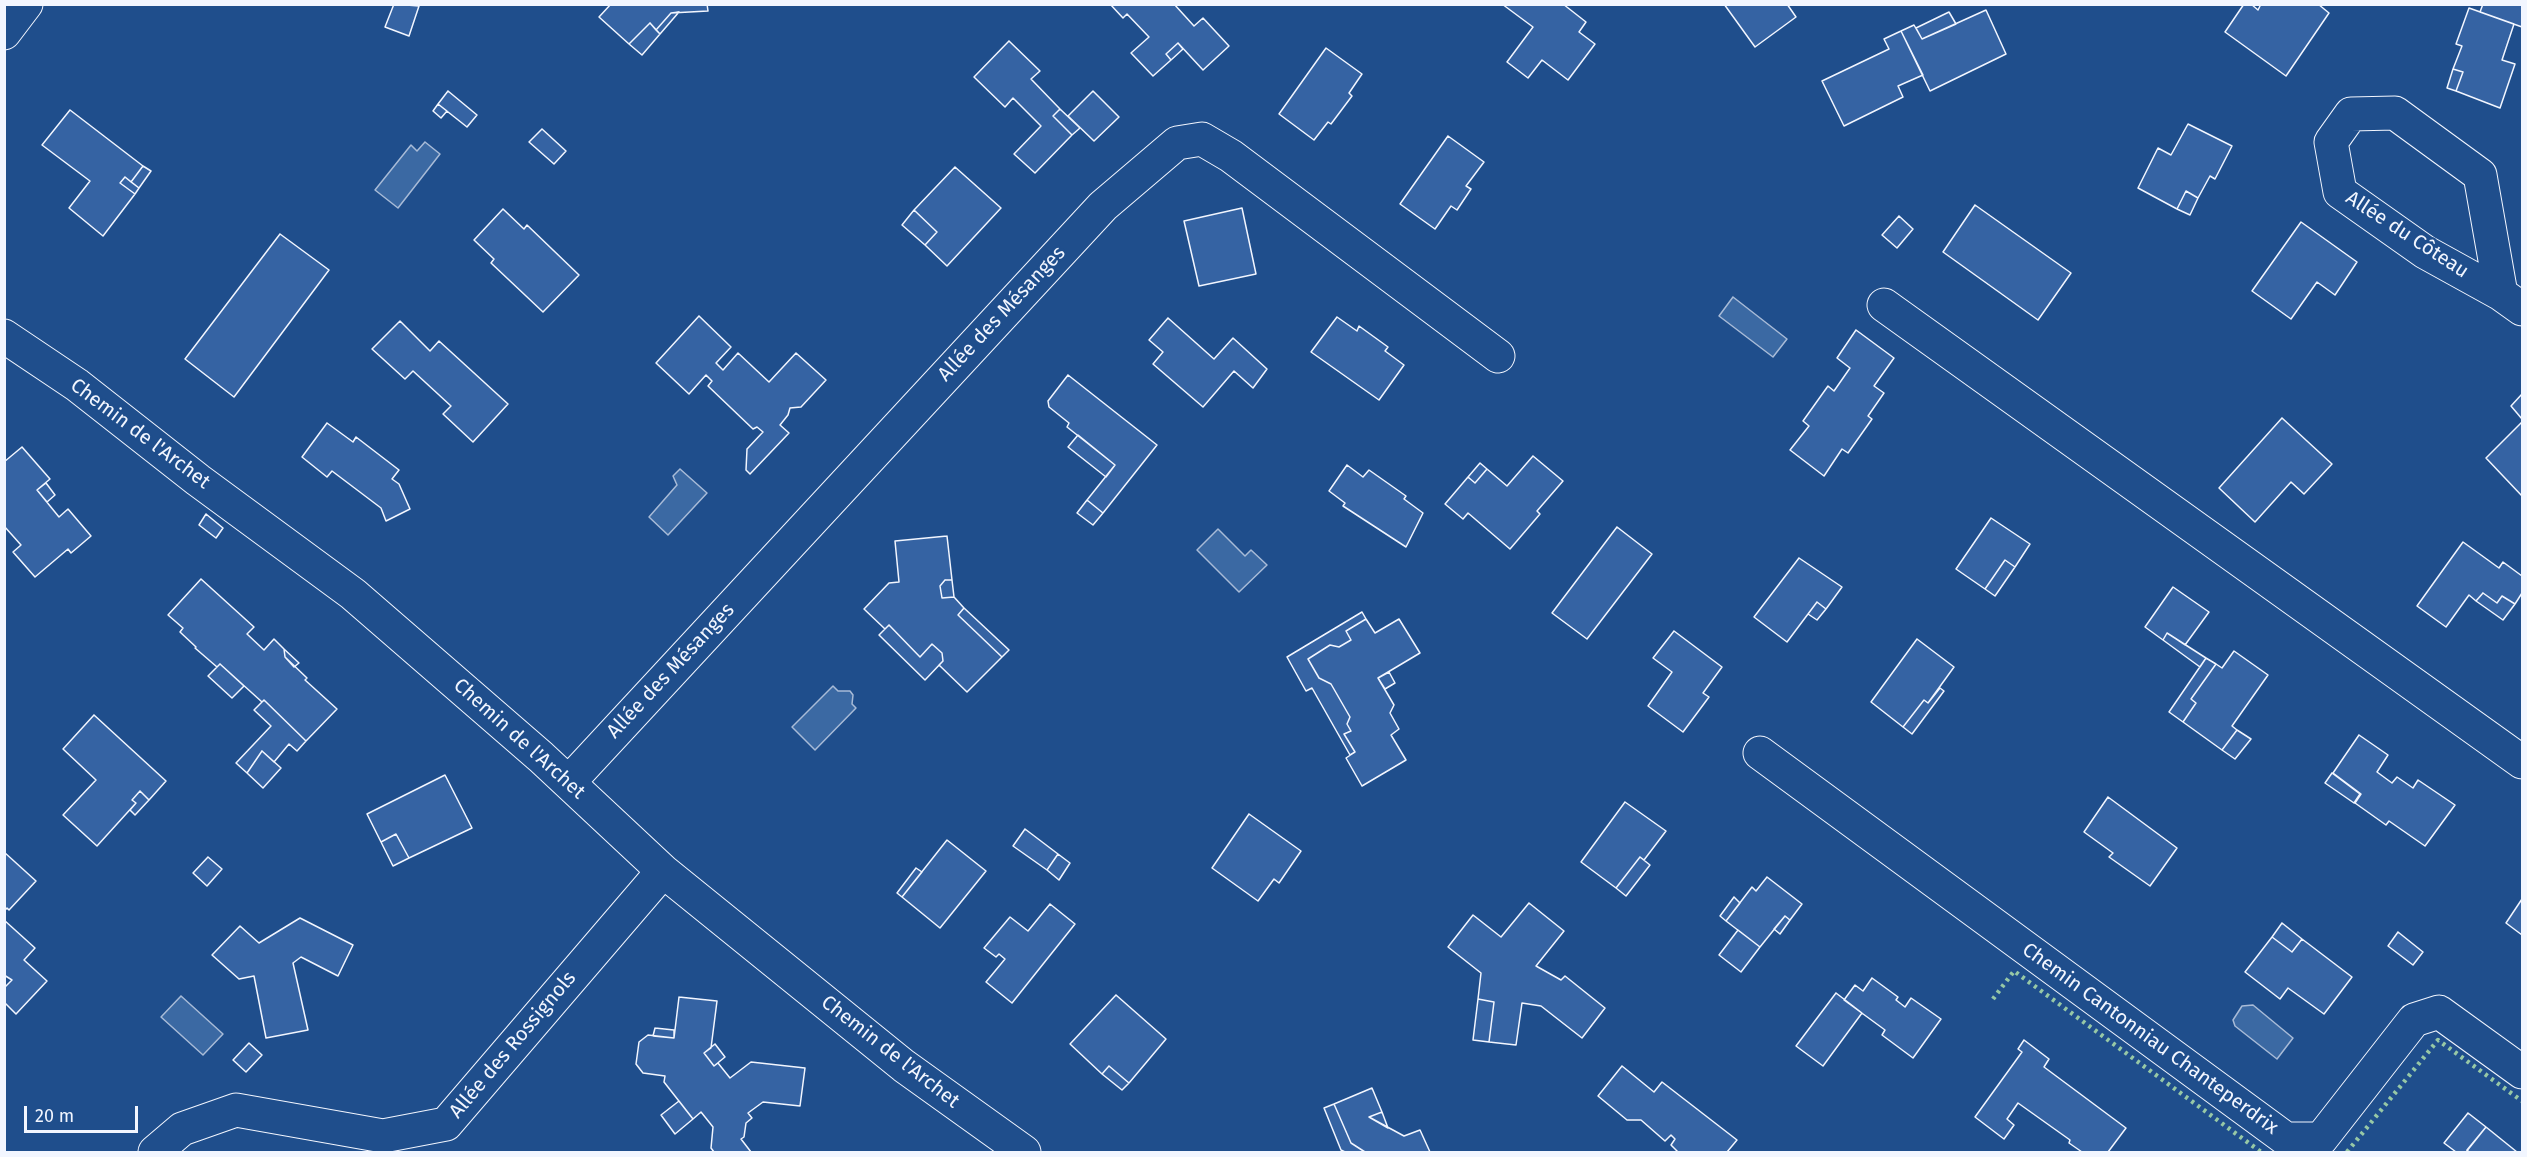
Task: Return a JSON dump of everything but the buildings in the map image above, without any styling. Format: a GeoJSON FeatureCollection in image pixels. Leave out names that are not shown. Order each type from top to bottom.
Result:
{"type":"FeatureCollection","features":[{"type":"Feature","properties":{"kind":"street"},"geometry":{"type":"LineString","coordinates":[[4,33],[26,4]]}},
{"type":"Feature","properties":{"kind":"street","name":"Allée du Côteau"},"geometry":{"type":"LineString","coordinates":[[2395,113],[2480,175],[2512,302],[2425,252],[2340,192],[2331,142],[2351,114],[2395,113]]}},
{"type":"Feature","properties":{"kind":"street","name":"Allée des Mésanges"},"geometry":{"type":"LineString","coordinates":[[569,782],[1103,206],[1178,143],[1202,139],[1231,156],[1498,356]]}},
{"type":"Feature","properties":{"kind":"street"},"geometry":{"type":"LineString","coordinates":[[1884,305],[2523,762]]}},
{"type":"Feature","properties":{"kind":"street","name":"Chemin de l'Archet"},"geometry":{"type":"LineString","coordinates":[[4,336],[77,385],[198,480],[353,594],[569,782],[663,871],[904,1066],[1024,1152]]}},
{"type":"Feature","properties":{"kind":"street","name":"Chemin Cantonniau Chanteperdrix"},"geometry":{"type":"LineString","coordinates":[[1760,753],[2286,1139],[2321,1139],[2415,1020],[2439,1012],[2523,1072]]}},
{"type":"Feature","properties":{"kind":"street","name":"Allée des Rossignols"},"geometry":{"type":"LineString","coordinates":[[155,1152],[183,1129],[236,1110],[382,1136],[446,1124],[663,871]]}},
{"type":"Feature","properties":{"kind":"water"},"geometry":{"type":"Polygon","coordinates":[[[425,142],[440,154],[398,208],[375,190],[411,145],[417,151],[425,142]]]}},
{"type":"Feature","properties":{"kind":"water"},"geometry":{"type":"Polygon","coordinates":[[[1733,297],[1787,339],[1773,357],[1719,316],[1733,297]]]}},
{"type":"Feature","properties":{"kind":"water"},"geometry":{"type":"Polygon","coordinates":[[[680,469],[707,493],[668,535],[649,517],[677,485],[673,476],[680,469]]]}},
{"type":"Feature","properties":{"kind":"water"},"geometry":{"type":"Polygon","coordinates":[[[1218,529],[1245,556],[1251,550],[1267,565],[1239,592],[1197,550],[1218,529]]]}},
{"type":"Feature","properties":{"kind":"water"},"geometry":{"type":"Polygon","coordinates":[[[833,686],[838,691],[850,691],[853,695],[852,704],[856,708],[815,750],[792,727],[833,686]]]}},
{"type":"Feature","properties":{"kind":"water"},"geometry":{"type":"Polygon","coordinates":[[[181,996],[223,1034],[203,1055],[161,1017],[181,996]]]}},
{"type":"Feature","properties":{"kind":"water"},"geometry":{"type":"Polygon","coordinates":[[[2253,1005],[2293,1038],[2277,1059],[2235,1026],[2233,1020],[2242,1006],[2253,1005]]]}},
{"type":"Feature","properties":{"kind":"hedge"},"geometry":{"type":"LineString","coordinates":[[1993,999],[2014,971],[2261,1152]]}},
{"type":"Feature","properties":{"kind":"hedge"},"geometry":{"type":"LineString","coordinates":[[2347,1152],[2438,1040],[2522,1101]]}}]}
